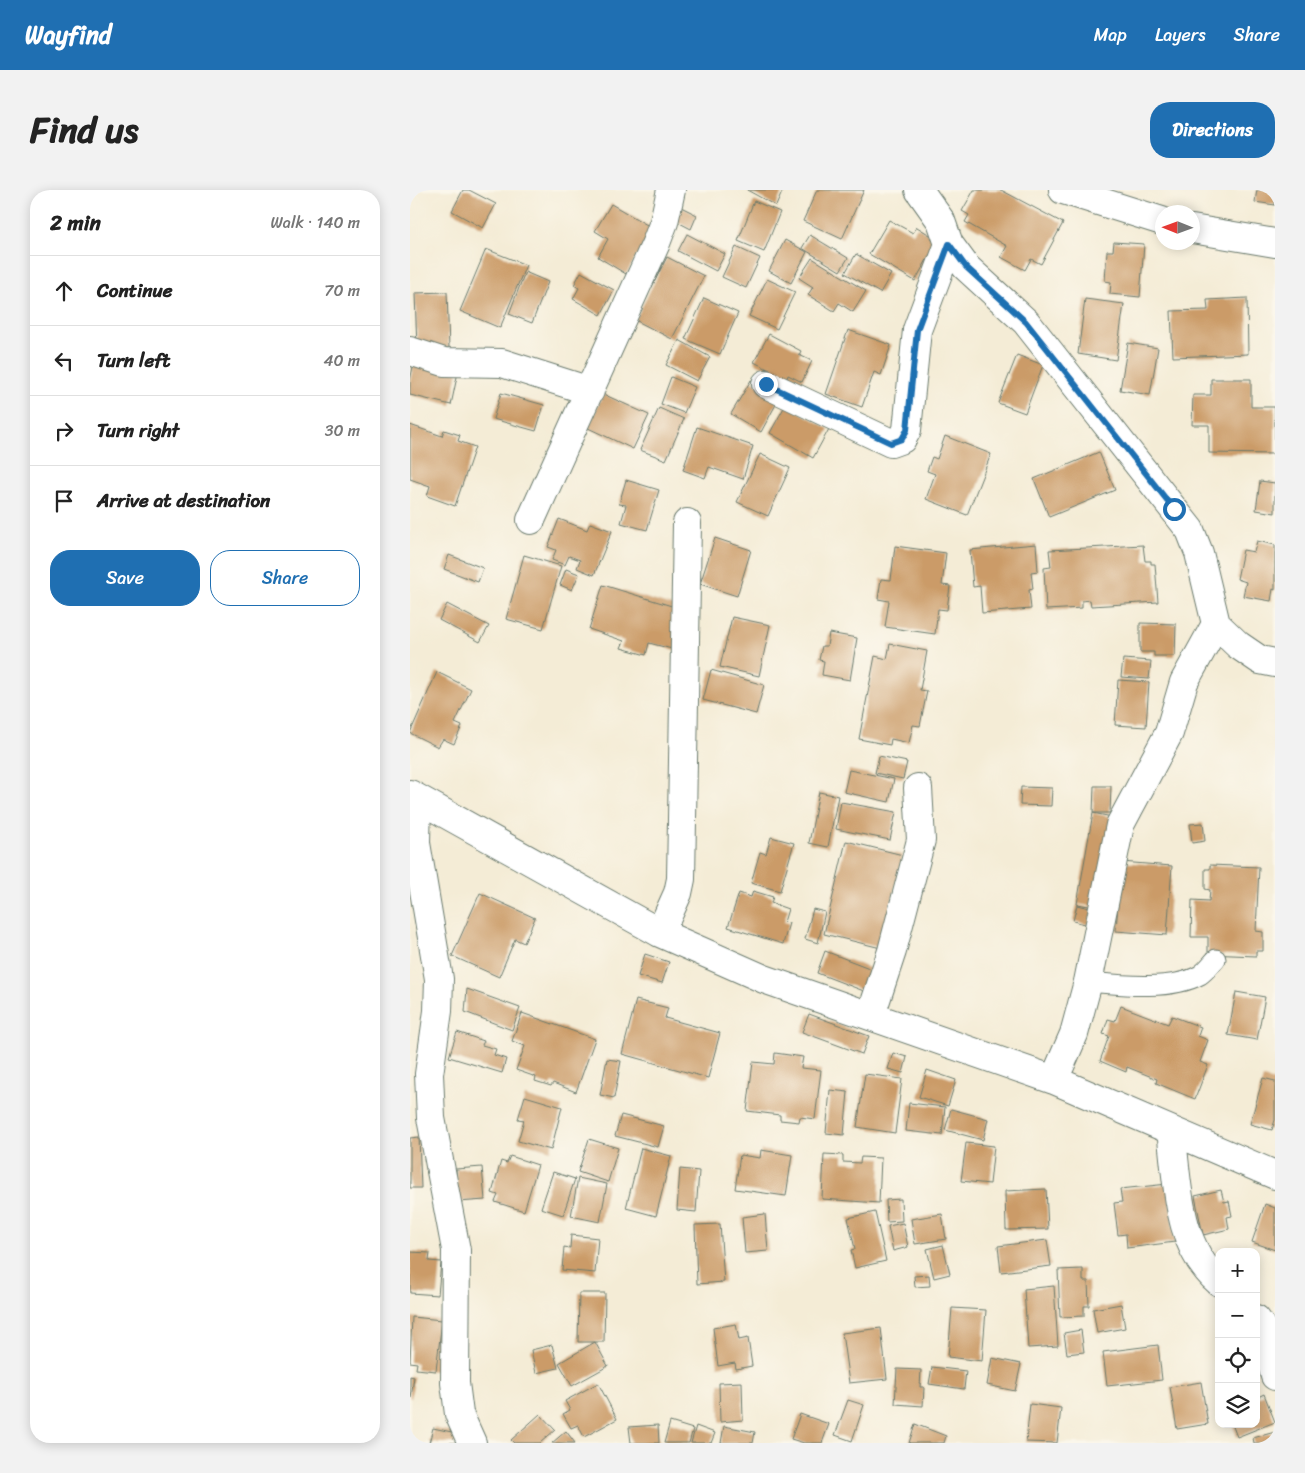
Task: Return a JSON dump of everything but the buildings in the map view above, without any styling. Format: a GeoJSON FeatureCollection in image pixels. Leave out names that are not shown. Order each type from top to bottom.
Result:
{"type":"FeatureCollection","features":[{"type":"Feature","properties":{"kind":"street"},"geometry":{"type":"LineString","coordinates":[[531,520],[656,243],[664,222],[671,190]]}},
{"type":"Feature","properties":{"kind":"street"},"geometry":{"type":"LineString","coordinates":[[919,190],[941,221],[949,244],[966,267],[1026,322],[1190,530],[1199,552],[1216,624],[1238,646],[1260,660],[1275,663]]}},
{"type":"Feature","properties":{"kind":"street"},"geometry":{"type":"LineString","coordinates":[[1063,190],[1155,219]]}},
{"type":"Feature","properties":{"kind":"street"},"geometry":{"type":"LineString","coordinates":[[1200,231],[1275,242]]}},
{"type":"Feature","properties":{"kind":"street"},"geometry":{"type":"LineString","coordinates":[[766,384],[891,443],[902,439],[907,430],[917,330],[949,244]]}},
{"type":"Feature","properties":{"kind":"street"},"geometry":{"type":"LineString","coordinates":[[410,351],[444,362],[502,363],[590,391]]}},
{"type":"Feature","properties":{"kind":"street"},"geometry":{"type":"LineString","coordinates":[[660,933],[678,892],[681,879],[687,523]]}},
{"type":"Feature","properties":{"kind":"street"},"geometry":{"type":"LineString","coordinates":[[1054,1080],[1074,1034],[1088,982],[1120,825],[1169,733],[1184,682],[1216,624]]}},
{"type":"Feature","properties":{"kind":"street"},"geometry":{"type":"LineString","coordinates":[[871,1015],[892,951],[921,840],[918,788]]}},
{"type":"Feature","properties":{"kind":"street"},"geometry":{"type":"LineString","coordinates":[[414,796],[660,933],[764,980],[871,1015],[1054,1080],[1275,1175]]}},
{"type":"Feature","properties":{"kind":"street"},"geometry":{"type":"LineString","coordinates":[[414,796],[416,843],[438,978],[438,1011],[429,1074],[431,1118],[456,1250],[454,1383],[459,1414],[472,1443]]}},
{"type":"Feature","properties":{"kind":"street"},"geometry":{"type":"LineString","coordinates":[[1171,1131],[1183,1222],[1195,1253],[1215,1277]]}},
{"type":"Feature","properties":{"kind":"street"},"geometry":{"type":"LineString","coordinates":[[1260,1325],[1275,1376]]}},
{"type":"Feature","properties":{"kind":"lane"},"geometry":{"type":"LineString","coordinates":[[1088,982],[1124,985],[1182,982],[1202,974],[1216,958]]}},
{"type":"Feature","properties":{"kind":"route"},"geometry":{"type":"LineString","coordinates":[[766,384],[891,443],[902,439],[907,430],[917,330],[949,244],[966,267],[1026,322],[1174,509]]}}]}
